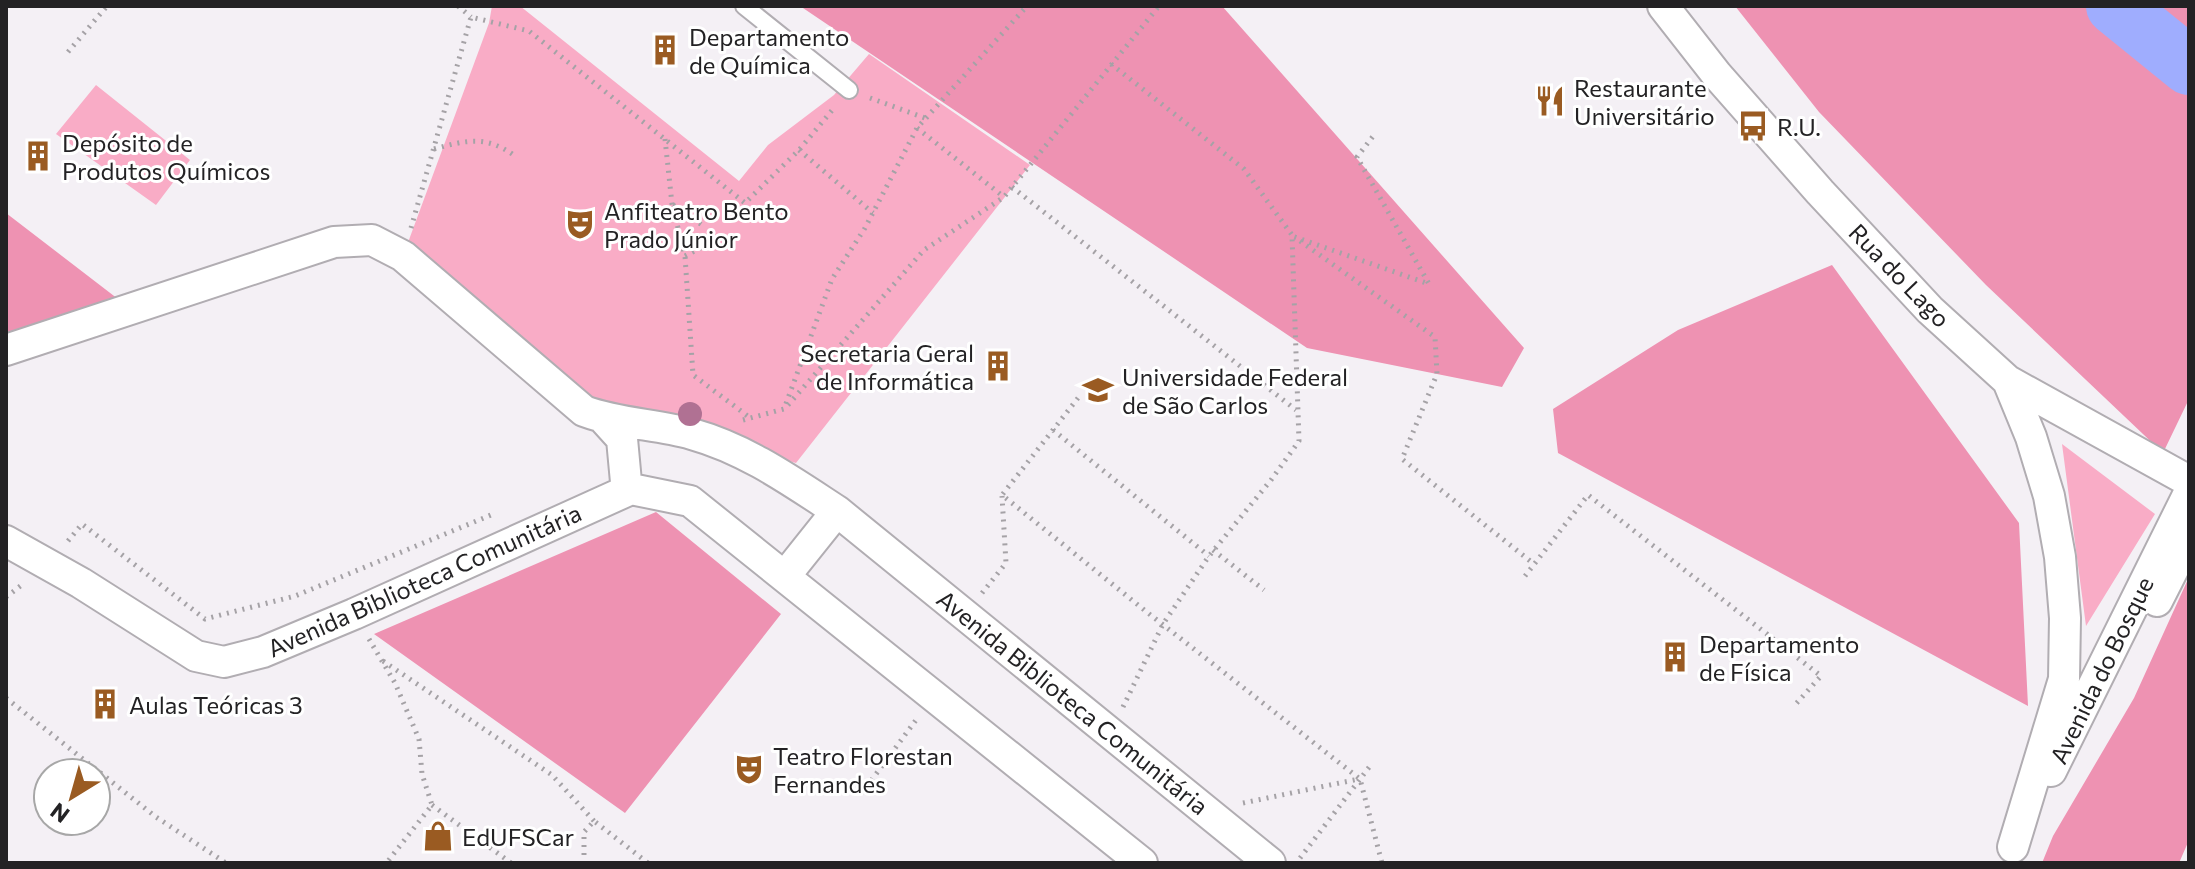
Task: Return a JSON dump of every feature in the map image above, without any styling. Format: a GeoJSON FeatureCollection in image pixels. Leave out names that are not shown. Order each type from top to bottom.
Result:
{"type":"FeatureCollection","features":[{"type":"Feature","properties":{"kind":"street","name":"Rua do Lago"},"geometry":{"type":"LineString","coordinates":[[1663,6],[1717,75],[1820,192],[1930,310],[2008,381],[2189,481]]}},
{"type":"Feature","properties":{"kind":"street","name":"Avenida Biblioteca Comunitária"},"geometry":{"type":"LineString","coordinates":[[6,350],[334,242],[372,240],[403,256],[584,411],[603,418],[693,434],[760,461],[837,511],[1270,863]]}},
{"type":"Feature","properties":{"kind":"street","name":"Avenida do Bosque"},"geometry":{"type":"LineString","coordinates":[[2008,381],[2031,437],[2049,496],[2060,557],[2065,618],[2064,679],[2010,855]]}},
{"type":"Feature","properties":{"kind":"street","name":"Avenida Biblioteca Comunitária"},"geometry":{"type":"LineString","coordinates":[[6,541],[196,656],[224,662],[263,652],[354,614],[631,489],[626,482],[622,439],[603,418]]}},
{"type":"Feature","properties":{"kind":"street"},"geometry":{"type":"LineString","coordinates":[[631,489],[690,501],[1142,863]]}},
{"type":"Feature","properties":{"kind":"street","name":"Avenida do Bosque"},"geometry":{"type":"LineString","coordinates":[[2010,855],[2189,493]]}},
{"type":"Feature","properties":{"kind":"street"},"geometry":{"type":"LineString","coordinates":[[785,576],[837,511]]}},
{"type":"Feature","properties":{"kind":"street","name":"Avenida do Bosque"},"geometry":{"type":"LineString","coordinates":[[2010,855],[2081,724],[2112,681],[2189,538]]}},
{"type":"Feature","properties":{"kind":"lane"},"geometry":{"type":"LineString","coordinates":[[744,6],[849,90]]}},
{"type":"Feature","properties":{"kind":"path"},"geometry":{"type":"LineString","coordinates":[[68,52],[107,6]]}},
{"type":"Feature","properties":{"kind":"path"},"geometry":{"type":"LineString","coordinates":[[458,6],[471,17],[529,31],[745,203],[799,150],[849,90],[925,118]]}},
{"type":"Feature","properties":{"kind":"path"},"geometry":{"type":"LineString","coordinates":[[784,409],[832,279],[873,213],[917,128],[1027,6]]}},
{"type":"Feature","properties":{"kind":"path"},"geometry":{"type":"LineString","coordinates":[[693,434],[784,409],[924,250],[1004,197],[1159,6]]}},
{"type":"Feature","properties":{"kind":"path"},"geometry":{"type":"LineString","coordinates":[[403,256],[471,17]]}},
{"type":"Feature","properties":{"kind":"path"},"geometry":{"type":"LineString","coordinates":[[1111,64],[1244,169],[1292,236],[1435,337],[1437,374],[1402,459],[1534,564]]}},
{"type":"Feature","properties":{"kind":"path"},"geometry":{"type":"LineString","coordinates":[[917,128],[1004,197]]}},
{"type":"Feature","properties":{"kind":"path"},"geometry":{"type":"LineString","coordinates":[[1292,236],[1429,284],[1357,157],[1374,135]]}},
{"type":"Feature","properties":{"kind":"path"},"geometry":{"type":"LineString","coordinates":[[665,139],[672,204],[685,256],[693,375],[750,418]]}},
{"type":"Feature","properties":{"kind":"path"},"geometry":{"type":"LineString","coordinates":[[433,150],[480,140],[500,146],[515,156]]}},
{"type":"Feature","properties":{"kind":"path"},"geometry":{"type":"LineString","coordinates":[[799,150],[873,213]]}},
{"type":"Feature","properties":{"kind":"path"},"geometry":{"type":"LineString","coordinates":[[1012,187],[1297,411]]}},
{"type":"Feature","properties":{"kind":"path"},"geometry":{"type":"LineString","coordinates":[[672,204],[702,225]]}},
{"type":"Feature","properties":{"kind":"path"},"geometry":{"type":"LineString","coordinates":[[1110,733],[1163,624],[1211,553],[1299,441],[1292,236]]}},
{"type":"Feature","properties":{"kind":"path"},"geometry":{"type":"LineString","coordinates":[[685,256],[719,238]]}},
{"type":"Feature","properties":{"kind":"path"},"geometry":{"type":"LineString","coordinates":[[965,615],[1006,563],[1002,495],[1078,398]]}},
{"type":"Feature","properties":{"kind":"path"},"geometry":{"type":"LineString","coordinates":[[1053,430],[1211,553],[1264,590]]}},
{"type":"Feature","properties":{"kind":"path"},"geometry":{"type":"LineString","coordinates":[[1002,495],[1360,779],[1382,863]]}},
{"type":"Feature","properties":{"kind":"path"},"geometry":{"type":"LineString","coordinates":[[1525,576],[1588,495],[1821,676],[1794,706]]}},
{"type":"Feature","properties":{"kind":"path"},"geometry":{"type":"LineString","coordinates":[[6,597],[48,564],[82,524],[205,619],[295,596],[496,513]]}},
{"type":"Feature","properties":{"kind":"path"},"geometry":{"type":"LineString","coordinates":[[354,614],[395,683],[419,739],[422,774],[432,805],[511,863]]}},
{"type":"Feature","properties":{"kind":"path"},"geometry":{"type":"LineString","coordinates":[[381,659],[552,775],[594,821],[648,863]]}},
{"type":"Feature","properties":{"kind":"path"},"geometry":{"type":"LineString","coordinates":[[862,793],[934,695]]}},
{"type":"Feature","properties":{"kind":"path"},"geometry":{"type":"LineString","coordinates":[[6,698],[156,817],[226,863]]}},
{"type":"Feature","properties":{"kind":"path"},"geometry":{"type":"LineString","coordinates":[[1297,863],[1370,766]]}},
{"type":"Feature","properties":{"kind":"path"},"geometry":{"type":"LineString","coordinates":[[1206,811],[1360,779]]}},
{"type":"Feature","properties":{"kind":"path"},"geometry":{"type":"LineString","coordinates":[[390,863],[388,861],[432,805]]}},
{"type":"Feature","properties":{"kind":"path"},"geometry":{"type":"LineString","coordinates":[[584,863],[584,832],[594,821]]}},
{"type":"Feature","properties":{"kind":"shaded area"},"geometry":{"type":"Polygon","coordinates":[[[492,6],[520,6],[739,181],[768,145],[834,95],[869,54],[1030,165],[796,463],[603,418],[403,256],[489,23],[492,6]]]}},
{"type":"Feature","properties":{"kind":"shaded area"},"geometry":{"type":"Polygon","coordinates":[[[800,6],[1222,6],[1524,348],[1502,387],[1307,348],[800,6]]]}},
{"type":"Feature","properties":{"kind":"shaded area"},"geometry":{"type":"Polygon","coordinates":[[[1735,6],[2189,6],[2189,399],[2163,453],[1986,285],[1819,112],[1735,6]]]}},
{"type":"Feature","properties":{"kind":"shaded area"},"geometry":{"type":"Polygon","coordinates":[[[96,85],[190,160],[156,205],[56,134],[96,85]]]}},
{"type":"Feature","properties":{"kind":"shaded area"},"geometry":{"type":"Polygon","coordinates":[[[6,213],[118,299],[6,336],[6,213]]]}},
{"type":"Feature","properties":{"kind":"shaded area"},"geometry":{"type":"Polygon","coordinates":[[[1832,265],[2019,523],[2028,706],[1558,453],[1553,409],[1678,330],[1832,265]]]}},
{"type":"Feature","properties":{"kind":"shaded area"},"geometry":{"type":"Polygon","coordinates":[[[2062,444],[2155,514],[2086,626],[2062,444]]]}},
{"type":"Feature","properties":{"kind":"shaded area"},"geometry":{"type":"Polygon","coordinates":[[[656,512],[781,614],[625,813],[374,634],[656,512]]]}},
{"type":"Feature","properties":{"kind":"shaded area"},"geometry":{"type":"Polygon","coordinates":[[[2189,577],[2189,840],[2179,863],[2042,863],[2053,836],[2134,698],[2189,577]]]}},
{"type":"Feature","properties":{"kind":"waterway"},"geometry":{"type":"LineString","coordinates":[[2115,6],[2189,66]]}},
{"type":"Feature","properties":{"kind":"place","name":"Departamento de Química"},"geometry":{"type":"Point","coordinates":[665,50]}},
{"type":"Feature","properties":{"kind":"place","name":"Restaurante Universitário"},"geometry":{"type":"Point","coordinates":[1550,101]}},
{"type":"Feature","properties":{"kind":"place","name":"R.U."},"geometry":{"type":"Point","coordinates":[1753,126]}},
{"type":"Feature","properties":{"kind":"place","name":"Depósito de Produtos Químicos"},"geometry":{"type":"Point","coordinates":[38,156]}},
{"type":"Feature","properties":{"kind":"place","name":"Anfiteatro Bento Prado Júnior"},"geometry":{"type":"Point","coordinates":[580,224]}},
{"type":"Feature","properties":{"kind":"place","name":"Secretaria Geral de Informática"},"geometry":{"type":"Point","coordinates":[998,366]}},
{"type":"Feature","properties":{"kind":"place","name":"Universidade Federal de São Carlos"},"geometry":{"type":"Point","coordinates":[1098,390]}},
{"type":"Feature","properties":{"kind":"place","name":"Departamento de Física"},"geometry":{"type":"Point","coordinates":[1675,657]}},
{"type":"Feature","properties":{"kind":"place","name":"Aulas Teóricas 3"},"geometry":{"type":"Point","coordinates":[105,704]}},
{"type":"Feature","properties":{"kind":"place","name":"Teatro Florestan Fernandes"},"geometry":{"type":"Point","coordinates":[749,769]}},
{"type":"Feature","properties":{"kind":"place","name":"EdUFSCar"},"geometry":{"type":"Point","coordinates":[438,836]}}]}
